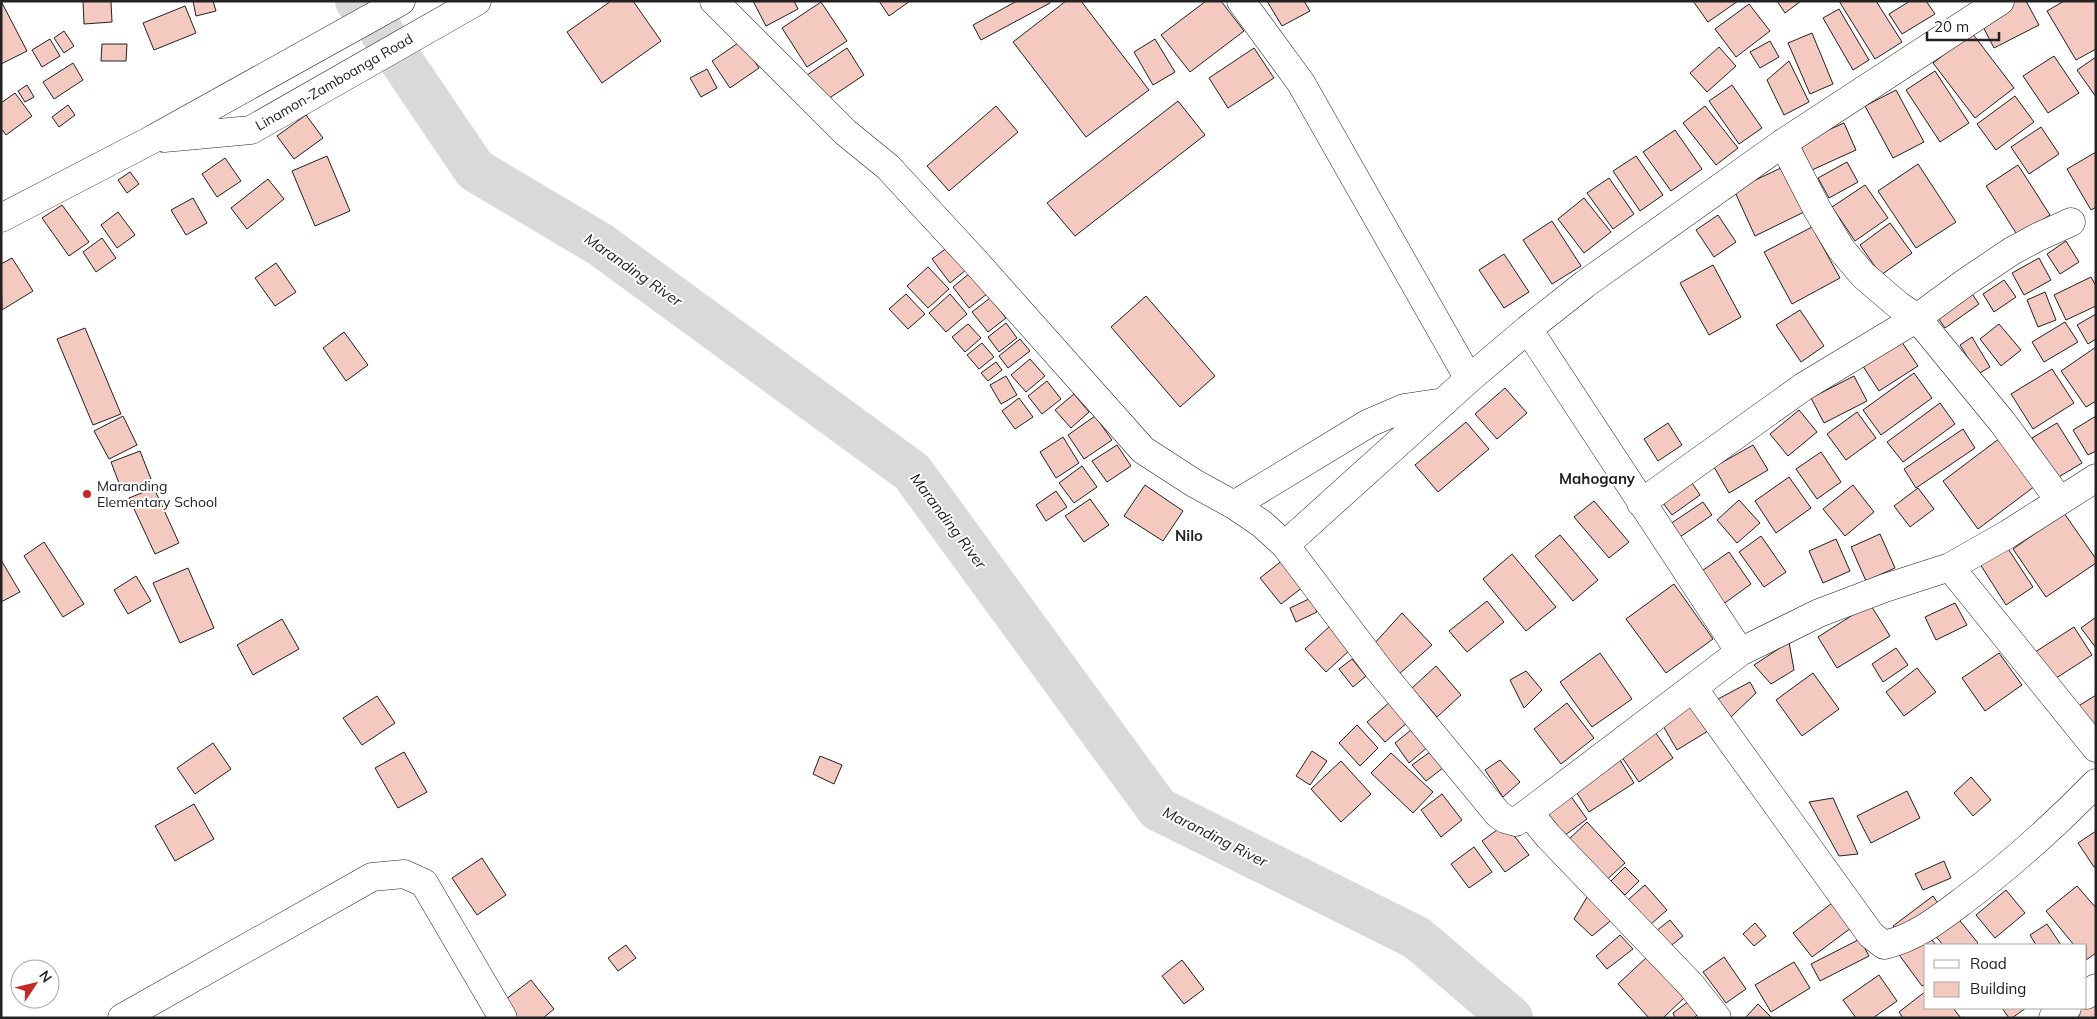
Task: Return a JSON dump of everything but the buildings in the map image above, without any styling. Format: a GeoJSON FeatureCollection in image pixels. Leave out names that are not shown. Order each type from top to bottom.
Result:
{"type":"FeatureCollection","features":[{"type":"Feature","properties":{"kind":"main road","name":"Linamon-Zamboanga Road"},"geometry":{"type":"LineString","coordinates":[[1,218],[153,139],[402,1]]}},
{"type":"Feature","properties":{"kind":"main road","name":"Linamon-Zamboanga Road"},"geometry":{"type":"LineString","coordinates":[[153,139],[251,130],[477,1]]}},
{"type":"Feature","properties":{"kind":"main road"},"geometry":{"type":"LineString","coordinates":[[714,1],[845,132],[888,167],[973,258],[1143,450],[1194,483],[1234,505],[1262,524],[1285,545],[1380,671],[1498,814],[1505,819],[1516,822],[1530,814],[1740,652],[1818,613],[1884,588],[1950,567],[2096,478]]}},
{"type":"Feature","properties":{"kind":"main road"},"geometry":{"type":"LineString","coordinates":[[1241,1],[1301,83],[1469,379]]}},
{"type":"Feature","properties":{"kind":"main road"},"geometry":{"type":"LineString","coordinates":[[1285,545],[1469,379],[1528,329],[1593,278],[1783,143],[2000,1]]}},
{"type":"Feature","properties":{"kind":"main road"},"geometry":{"type":"LineString","coordinates":[[1783,143],[1817,209],[1842,249],[1863,275],[1898,305],[1917,318],[2003,423],[2060,501]]}},
{"type":"Feature","properties":{"kind":"main road"},"geometry":{"type":"LineString","coordinates":[[1642,503],[1803,387],[1917,318],[1966,282],[2012,252],[2038,237],[2071,222]]}},
{"type":"Feature","properties":{"kind":"main road"},"geometry":{"type":"LineString","coordinates":[[1528,329],[1740,652]]}},
{"type":"Feature","properties":{"kind":"main road"},"geometry":{"type":"LineString","coordinates":[[1234,505],[1369,422],[1404,408],[1444,402]]}},
{"type":"Feature","properties":{"kind":"main road"},"geometry":{"type":"LineString","coordinates":[[1950,567],[2096,748]]}},
{"type":"Feature","properties":{"kind":"main road"},"geometry":{"type":"LineString","coordinates":[[1693,688],[1872,935],[1884,944],[1900,941],[1932,924],[2006,869],[2052,828],[2096,783]]}},
{"type":"Feature","properties":{"kind":"main road"},"geometry":{"type":"LineString","coordinates":[[1530,814],[1548,836],[1691,985],[1717,1018]]}},
{"type":"Feature","properties":{"kind":"main road"},"geometry":{"type":"LineString","coordinates":[[122,1018],[372,877],[404,874],[424,883],[503,1018]]}},
{"type":"Feature","properties":{"kind":"main road"},"geometry":{"type":"LineString","coordinates":[[2053,1018],[2066,1009]]}},
{"type":"Feature","properties":{"kind":"waterway","name":"Maranding River"},"geometry":{"type":"LineString","coordinates":[[357,1],[375,22],[475,170],[601,245],[912,472],[1158,809],[1417,938],[1511,1018]]}},
{"type":"Feature","properties":{"kind":"place","name":"Maranding Elementary School"},"geometry":{"type":"Point","coordinates":[87,494]}},
{"type":"Feature","properties":{"kind":"district","name":"Mahogany"},"geometry":{"type":"Point","coordinates":[1597,479]}},
{"type":"Feature","properties":{"kind":"district","name":"Nilo"},"geometry":{"type":"Point","coordinates":[1189,536]}}]}
